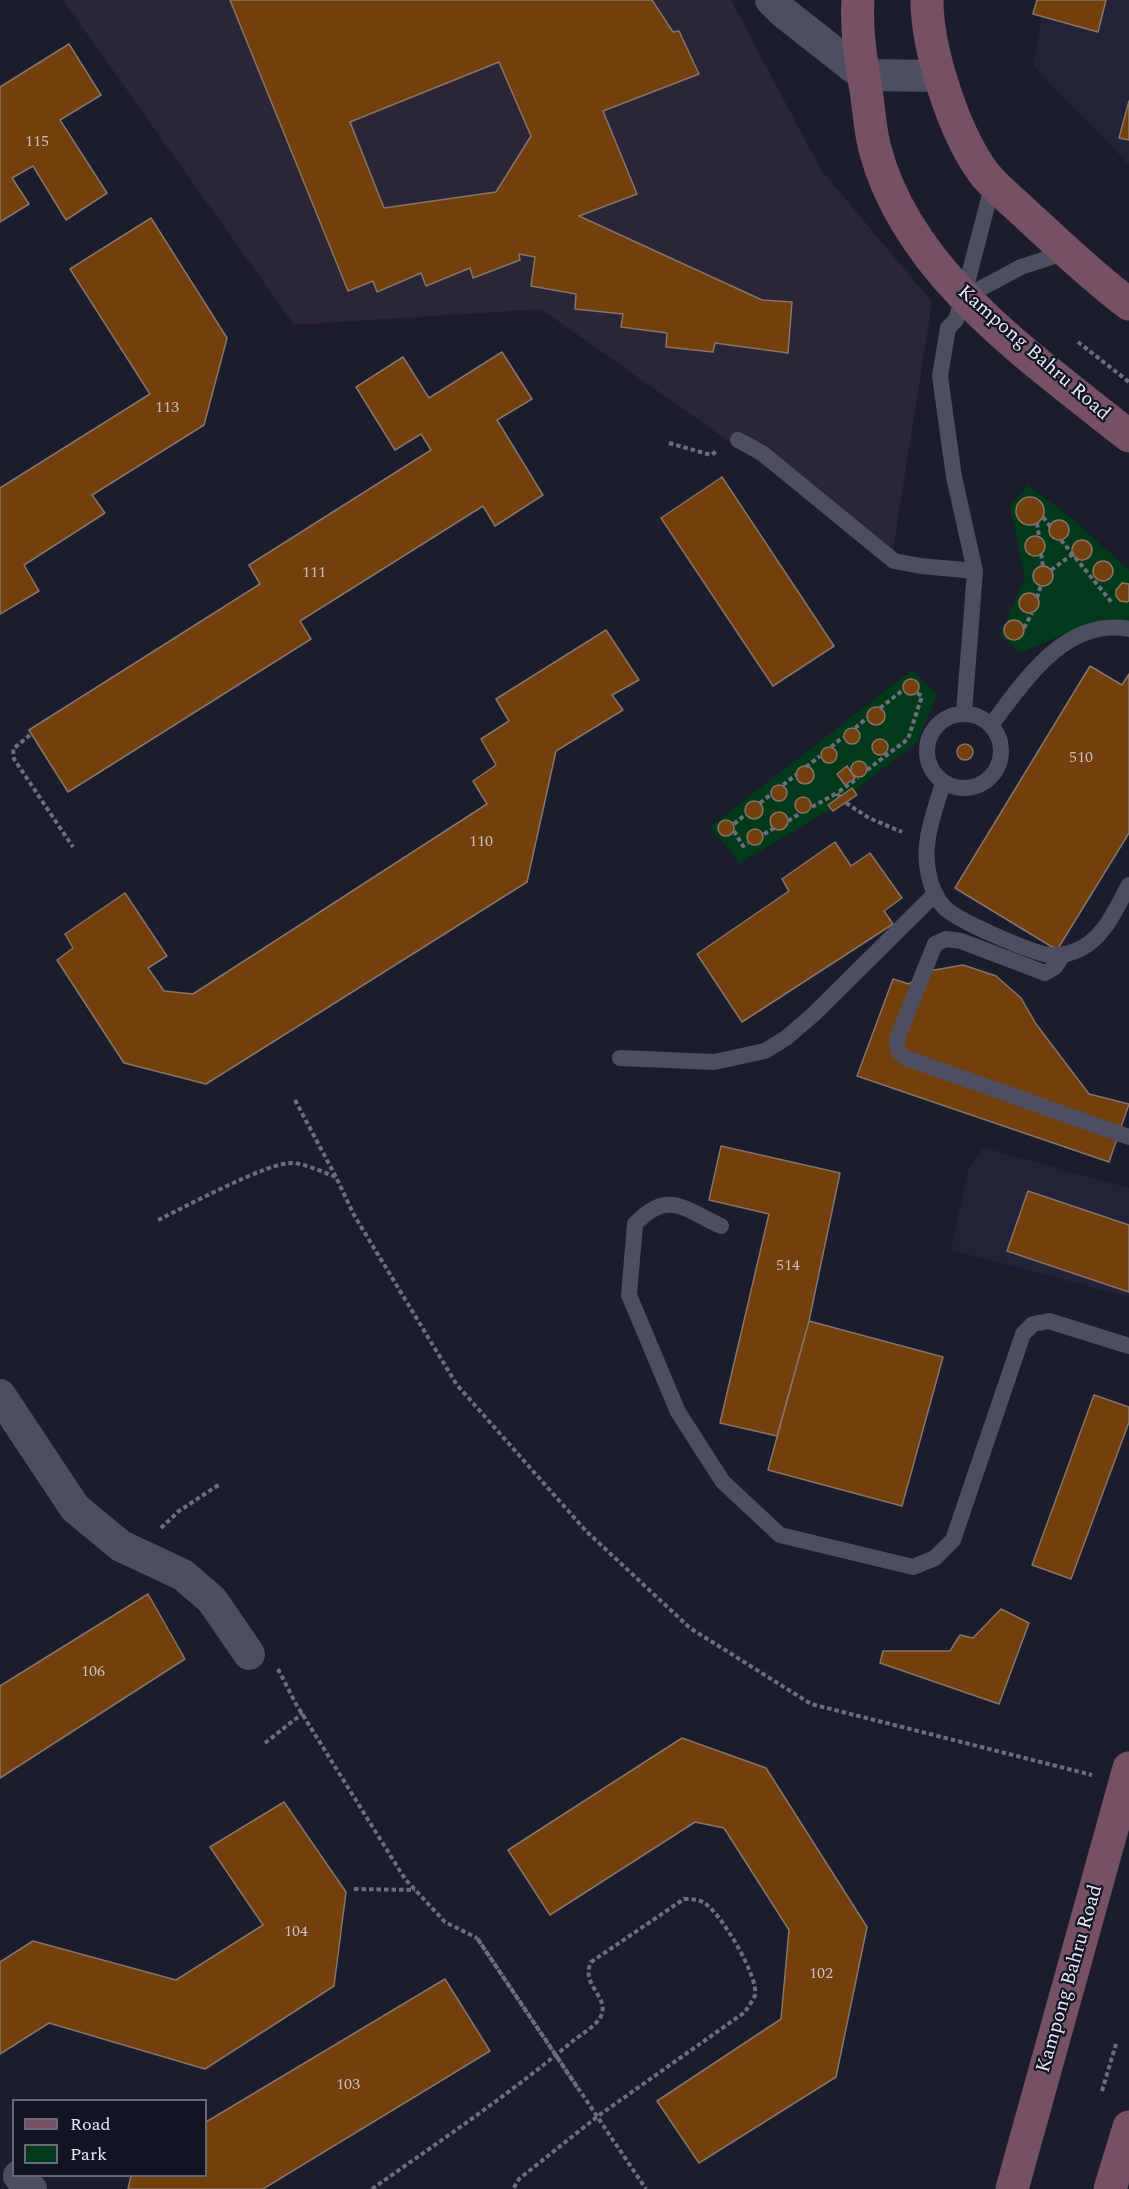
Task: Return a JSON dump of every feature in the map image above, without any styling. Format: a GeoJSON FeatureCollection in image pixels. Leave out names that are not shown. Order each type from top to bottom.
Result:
{"type":"FeatureCollection","features":[{"type":"Feature","properties":{"kind":"main road","name":"Kampong Bahru Road"},"geometry":{"type":"LineString","coordinates":[[858,0],[863,75],[874,148],[886,182],[926,252],[963,297],[1054,376],[1129,436]]}},
{"type":"Feature","properties":{"kind":"main road"},"geometry":{"type":"LineString","coordinates":[[927,0],[927,16],[940,76],[968,148],[993,183],[1092,277],[1129,304]]}},
{"type":"Feature","properties":{"kind":"main road","name":"Kampong Bahru Road"},"geometry":{"type":"LineString","coordinates":[[1012,2189],[1127,1775]]}},
{"type":"Feature","properties":{"kind":"main road"},"geometry":{"type":"LineString","coordinates":[[1110,2189],[1129,2127]]}},
{"type":"Feature","properties":{"kind":"street"},"geometry":{"type":"LineString","coordinates":[[771,0],[863,75],[940,76]]}},
{"type":"Feature","properties":{"kind":"street"},"geometry":{"type":"LineString","coordinates":[[0,1395],[75,1508],[121,1546],[183,1575],[223,1614],[262,1659]]}},
{"type":"Feature","properties":{"kind":"street"},"geometry":{"type":"LineString","coordinates":[[0,2158],[12,2168]]}},
{"type":"Feature","properties":{"kind":"street"},"geometry":{"type":"LineString","coordinates":[[21,2177],[31,2189]]}},
{"type":"Feature","properties":{"kind":"lane"},"geometry":{"type":"LineString","coordinates":[[964,713],[975,571],[954,477],[940,376],[948,328],[956,320],[993,183]]}},
{"type":"Feature","properties":{"kind":"lane"},"geometry":{"type":"LineString","coordinates":[[963,297],[1021,267],[1067,252]]}},
{"type":"Feature","properties":{"kind":"lane"},"geometry":{"type":"LineString","coordinates":[[738,440],[762,453],[894,561],[921,567],[975,571]]}},
{"type":"Feature","properties":{"kind":"lane"},"geometry":{"type":"LineString","coordinates":[[991,725],[1037,666],[1067,643],[1098,630],[1129,630]]}},
{"type":"Feature","properties":{"kind":"lane"},"geometry":{"type":"LineString","coordinates":[[964,713],[983,718],[991,725],[1001,746],[997,770],[989,779],[967,788],[943,783],[929,767],[926,757],[929,735],[944,719],[964,713]]}},
{"type":"Feature","properties":{"kind":"lane"},"geometry":{"type":"LineString","coordinates":[[943,783],[925,842],[929,877],[935,894],[944,907],[960,920],[1047,955],[1063,955],[1081,948],[1102,932],[1129,885]]}},
{"type":"Feature","properties":{"kind":"lane"},"geometry":{"type":"LineString","coordinates":[[620,1058],[714,1062],[765,1051],[786,1038],[814,1014],[935,894]]}},
{"type":"Feature","properties":{"kind":"lane"},"geometry":{"type":"LineString","coordinates":[[1063,955],[1055,967],[1045,973],[961,942],[946,939],[935,944],[896,1045],[899,1053],[906,1058],[1129,1137]]}},
{"type":"Feature","properties":{"kind":"lane"},"geometry":{"type":"LineString","coordinates":[[721,1226],[673,1204],[651,1207],[635,1224],[630,1295],[678,1412],[723,1482],[780,1535],[913,1567],[935,1558],[953,1540],[1023,1334],[1033,1324],[1049,1321],[1129,1346]]}},
{"type":"Feature","properties":{"kind":"path"},"geometry":{"type":"LineString","coordinates":[[1078,342],[1129,382]]}},
{"type":"Feature","properties":{"kind":"path"},"geometry":{"type":"LineString","coordinates":[[669,442],[711,455],[738,440]]}},
{"type":"Feature","properties":{"kind":"path"},"geometry":{"type":"LineString","coordinates":[[1043,517],[1050,526]]}},
{"type":"Feature","properties":{"kind":"path"},"geometry":{"type":"LineString","coordinates":[[1037,523],[1039,537]]}},
{"type":"Feature","properties":{"kind":"path"},"geometry":{"type":"LineString","coordinates":[[1061,540],[1071,556],[1112,602]]}},
{"type":"Feature","properties":{"kind":"path"},"geometry":{"type":"LineString","coordinates":[[1041,554],[1042,566]]}},
{"type":"Feature","properties":{"kind":"path"},"geometry":{"type":"LineString","coordinates":[[1051,570],[1071,556]]}},
{"type":"Feature","properties":{"kind":"path"},"geometry":{"type":"LineString","coordinates":[[1037,598],[1041,585]]}},
{"type":"Feature","properties":{"kind":"path"},"geometry":{"type":"LineString","coordinates":[[1024,628],[1032,612]]}},
{"type":"Feature","properties":{"kind":"path"},"geometry":{"type":"LineString","coordinates":[[880,708],[903,690]]}},
{"type":"Feature","properties":{"kind":"path"},"geometry":{"type":"LineString","coordinates":[[867,770],[908,739],[922,696],[917,693]]}},
{"type":"Feature","properties":{"kind":"path"},"geometry":{"type":"LineString","coordinates":[[855,728],[867,718]]}},
{"type":"Feature","properties":{"kind":"path"},"geometry":{"type":"LineString","coordinates":[[30,735],[13,749],[14,759],[72,847]]}},
{"type":"Feature","properties":{"kind":"path"},"geometry":{"type":"LineString","coordinates":[[831,747],[843,737]]}},
{"type":"Feature","properties":{"kind":"path"},"geometry":{"type":"LineString","coordinates":[[806,766],[820,756]]}},
{"type":"Feature","properties":{"kind":"path"},"geometry":{"type":"LineString","coordinates":[[783,785],[797,774]]}},
{"type":"Feature","properties":{"kind":"path"},"geometry":{"type":"LineString","coordinates":[[812,807],[839,795],[858,778]]}},
{"type":"Feature","properties":{"kind":"path"},"geometry":{"type":"LineString","coordinates":[[760,803],[770,795]]}},
{"type":"Feature","properties":{"kind":"path"},"geometry":{"type":"LineString","coordinates":[[846,803],[869,818],[925,842]]}},
{"type":"Feature","properties":{"kind":"path"},"geometry":{"type":"LineString","coordinates":[[788,821],[801,813]]}},
{"type":"Feature","properties":{"kind":"path"},"geometry":{"type":"LineString","coordinates":[[734,824],[746,814]]}},
{"type":"Feature","properties":{"kind":"path"},"geometry":{"type":"LineString","coordinates":[[764,834],[774,828]]}},
{"type":"Feature","properties":{"kind":"path"},"geometry":{"type":"LineString","coordinates":[[734,831],[743,846],[748,843]]}},
{"type":"Feature","properties":{"kind":"path"},"geometry":{"type":"LineString","coordinates":[[296,1100],[354,1215],[457,1385],[586,1530],[690,1628],[811,1704],[1127,1775]]}},
{"type":"Feature","properties":{"kind":"path"},"geometry":{"type":"LineString","coordinates":[[158,1220],[248,1177],[289,1163],[303,1165],[336,1177]]}},
{"type":"Feature","properties":{"kind":"path"},"geometry":{"type":"LineString","coordinates":[[164,1536],[156,1533],[179,1511],[220,1484]]}},
{"type":"Feature","properties":{"kind":"path"},"geometry":{"type":"LineString","coordinates":[[262,1659],[303,1713],[415,1890],[445,1922],[477,1938],[577,2087]]}},
{"type":"Feature","properties":{"kind":"path"},"geometry":{"type":"LineString","coordinates":[[265,1743],[303,1713]]}},
{"type":"Feature","properties":{"kind":"path"},"geometry":{"type":"LineString","coordinates":[[354,1889],[415,1890]]}},
{"type":"Feature","properties":{"kind":"path"},"geometry":{"type":"LineString","coordinates":[[372,2189],[555,2056],[601,2018],[603,2009],[588,1978],[587,1970],[591,1962],[684,1899],[703,1902],[718,1915],[736,1944],[753,1982],[755,1994],[745,2012],[598,2116],[519,2179],[513,2189]]}},
{"type":"Feature","properties":{"kind":"path"},"geometry":{"type":"LineString","coordinates":[[477,1938],[646,2189]]}},
{"type":"Feature","properties":{"kind":"path"},"geometry":{"type":"LineString","coordinates":[[1102,2091],[1116,2044]]}},
{"type":"Feature","properties":{"kind":"shaded area"},"geometry":{"type":"Polygon","coordinates":[[[63,0],[731,0],[821,170],[932,302],[892,556],[541,309],[294,325],[63,0]]]}},
{"type":"Feature","properties":{"kind":"shaded area"},"geometry":{"type":"Polygon","coordinates":[[[1045,0],[1129,0],[1129,165],[1033,66],[1045,0]]]}},
{"type":"Feature","properties":{"kind":"shaded area"},"geometry":{"type":"Polygon","coordinates":[[[982,1147],[1129,1188],[1129,1297],[951,1250],[968,1170],[982,1147]]]}},
{"type":"Feature","properties":{"kind":"green space"},"geometry":{"type":"Polygon","coordinates":[[[1028,485],[1071,518],[1129,570],[1129,623],[1104,622],[1059,636],[1020,653],[1000,635],[1025,578],[1010,506],[1028,485]]]}},
{"type":"Feature","properties":{"kind":"green space"},"geometry":{"type":"Polygon","coordinates":[[[912,670],[937,695],[917,742],[831,809],[740,863],[710,827],[912,670]]]}},
{"type":"Feature","properties":{"kind":"building"},"geometry":{"type":"Polygon","coordinates":[[[230,0],[652,0],[673,32],[679,31],[699,74],[603,111],[637,194],[579,216],[762,300],[792,302],[788,353],[715,343],[713,352],[666,347],[667,333],[621,327],[623,314],[575,309],[576,294],[531,286],[535,257],[519,254],[520,260],[473,278],[470,268],[426,286],[421,273],[377,292],[373,281],[348,291],[230,0]],[[499,62],[350,122],[384,208],[496,192],[531,136],[499,62]]]}},
{"type":"Feature","properties":{"kind":"building"},"geometry":{"type":"Polygon","coordinates":[[[1037,0],[1106,0],[1098,32],[1033,14],[1037,0]]]}},
{"type":"Feature","properties":{"kind":"building"},"geometry":{"type":"Polygon","coordinates":[[[69,44],[101,95],[60,120],[107,193],[66,220],[33,166],[12,178],[29,204],[0,222],[0,87],[69,44]]]}},
{"type":"Feature","properties":{"kind":"building"},"geometry":{"type":"Polygon","coordinates":[[[1129,101],[1129,140],[1119,138],[1129,101]]]}},
{"type":"Feature","properties":{"kind":"building"},"geometry":{"type":"Polygon","coordinates":[[[151,218],[227,338],[204,425],[92,495],[105,513],[24,565],[39,591],[0,614],[0,488],[150,394],[70,269],[151,218]]]}},
{"type":"Feature","properties":{"kind":"building"},"geometry":{"type":"Polygon","coordinates":[[[502,352],[532,399],[497,420],[543,495],[495,526],[483,506],[300,621],[311,639],[68,792],[29,730],[260,584],[249,565],[431,450],[421,434],[395,450],[356,387],[403,357],[429,398],[502,352]]]}},
{"type":"Feature","properties":{"kind":"building"},"geometry":{"type":"Polygon","coordinates":[[[722,477],[834,646],[773,686],[661,518],[722,477]]]}},
{"type":"Feature","properties":{"kind":"building"},"geometry":{"type":"Polygon","coordinates":[[[1030,497],[1040,501],[1044,511],[1040,521],[1030,525],[1020,521],[1016,511],[1020,501],[1030,497]]]}},
{"type":"Feature","properties":{"kind":"building"},"geometry":{"type":"Polygon","coordinates":[[[1059,520],[1066,523],[1069,530],[1066,537],[1059,540],[1052,537],[1049,530],[1052,523],[1059,520]]]}},
{"type":"Feature","properties":{"kind":"building"},"geometry":{"type":"Polygon","coordinates":[[[1035,536],[1042,539],[1045,546],[1042,553],[1035,556],[1028,553],[1025,546],[1028,539],[1035,536]]]}},
{"type":"Feature","properties":{"kind":"building"},"geometry":{"type":"Polygon","coordinates":[[[1082,540],[1089,543],[1092,550],[1089,557],[1082,560],[1075,557],[1072,550],[1075,543],[1082,540]]]}},
{"type":"Feature","properties":{"kind":"building"},"geometry":{"type":"Polygon","coordinates":[[[1103,561],[1110,564],[1113,571],[1110,578],[1103,581],[1096,578],[1093,571],[1096,564],[1103,561]]]}},
{"type":"Feature","properties":{"kind":"building"},"geometry":{"type":"Polygon","coordinates":[[[1043,566],[1050,569],[1053,576],[1050,583],[1043,586],[1036,583],[1033,576],[1036,569],[1043,566]]]}},
{"type":"Feature","properties":{"kind":"building"},"geometry":{"type":"Polygon","coordinates":[[[1122,583],[1129,584],[1129,601],[1127,602],[1120,601],[1116,596],[1116,590],[1122,583]]]}},
{"type":"Feature","properties":{"kind":"building"},"geometry":{"type":"Polygon","coordinates":[[[1029,593],[1036,596],[1039,603],[1036,610],[1029,613],[1022,610],[1019,603],[1022,596],[1029,593]]]}},
{"type":"Feature","properties":{"kind":"building"},"geometry":{"type":"Polygon","coordinates":[[[1014,620],[1021,623],[1024,630],[1021,637],[1014,640],[1007,637],[1004,630],[1007,623],[1014,620]]]}},
{"type":"Feature","properties":{"kind":"building"},"geometry":{"type":"Polygon","coordinates":[[[606,630],[639,680],[612,695],[623,710],[556,751],[527,882],[206,1084],[124,1063],[57,960],[73,948],[65,934],[125,893],[167,956],[148,968],[164,991],[193,994],[487,804],[473,781],[496,765],[481,739],[509,721],[496,699],[606,630]]]}},
{"type":"Feature","properties":{"kind":"building"},"geometry":{"type":"Polygon","coordinates":[[[1090,666],[1122,685],[1129,674],[1129,833],[1057,950],[955,888],[1090,666]]]}},
{"type":"Feature","properties":{"kind":"building"},"geometry":{"type":"Polygon","coordinates":[[[908,679],[914,679],[919,687],[917,693],[908,695],[903,690],[903,684],[908,679]]]}},
{"type":"Feature","properties":{"kind":"building"},"geometry":{"type":"Polygon","coordinates":[[[876,707],[882,710],[885,716],[882,722],[876,725],[870,722],[867,716],[870,710],[876,707]]]}},
{"type":"Feature","properties":{"kind":"building"},"geometry":{"type":"Polygon","coordinates":[[[849,728],[855,728],[860,736],[858,742],[849,744],[844,739],[844,733],[849,728]]]}},
{"type":"Feature","properties":{"kind":"building"},"geometry":{"type":"Polygon","coordinates":[[[877,739],[883,739],[888,747],[886,753],[877,755],[872,750],[872,744],[877,739]]]}},
{"type":"Feature","properties":{"kind":"building"},"geometry":{"type":"Polygon","coordinates":[[[962,744],[968,744],[973,752],[971,758],[962,760],[957,755],[957,749],[962,744]]]}},
{"type":"Feature","properties":{"kind":"building"},"geometry":{"type":"Polygon","coordinates":[[[826,747],[832,747],[837,755],[835,761],[826,763],[821,758],[821,752],[826,747]]]}},
{"type":"Feature","properties":{"kind":"building"},"geometry":{"type":"Polygon","coordinates":[[[856,761],[862,761],[867,769],[865,775],[856,777],[851,772],[851,766],[856,761]]]}},
{"type":"Feature","properties":{"kind":"building"},"geometry":{"type":"Polygon","coordinates":[[[805,766],[811,769],[814,775],[811,781],[805,784],[799,781],[796,775],[799,769],[805,766]]]}},
{"type":"Feature","properties":{"kind":"building"},"geometry":{"type":"Polygon","coordinates":[[[847,766],[855,778],[845,785],[837,774],[847,766]]]}},
{"type":"Feature","properties":{"kind":"building"},"geometry":{"type":"Polygon","coordinates":[[[776,785],[782,785],[787,793],[785,799],[776,801],[771,796],[771,790],[776,785]]]}},
{"type":"Feature","properties":{"kind":"building"},"geometry":{"type":"Polygon","coordinates":[[[852,788],[857,795],[833,811],[828,805],[852,788]]]}},
{"type":"Feature","properties":{"kind":"building"},"geometry":{"type":"Polygon","coordinates":[[[800,797],[806,797],[811,805],[809,811],[800,813],[795,808],[795,802],[800,797]]]}},
{"type":"Feature","properties":{"kind":"building"},"geometry":{"type":"Polygon","coordinates":[[[754,801],[760,804],[763,810],[760,816],[754,819],[748,816],[745,810],[748,804],[754,801]]]}},
{"type":"Feature","properties":{"kind":"building"},"geometry":{"type":"Polygon","coordinates":[[[779,812],[785,815],[788,821],[785,827],[779,830],[773,827],[770,821],[773,815],[779,812]]]}},
{"type":"Feature","properties":{"kind":"building"},"geometry":{"type":"Polygon","coordinates":[[[723,820],[729,820],[734,828],[732,834],[723,836],[718,831],[718,825],[723,820]]]}},
{"type":"Feature","properties":{"kind":"building"},"geometry":{"type":"Polygon","coordinates":[[[752,829],[758,829],[763,837],[761,843],[752,845],[747,840],[747,834],[752,829]]]}},
{"type":"Feature","properties":{"kind":"building"},"geometry":{"type":"Polygon","coordinates":[[[835,842],[851,866],[870,853],[902,898],[884,911],[893,924],[742,1022],[697,954],[789,891],[782,879],[835,842]]]}},
{"type":"Feature","properties":{"kind":"building"},"geometry":{"type":"Polygon","coordinates":[[[963,965],[996,976],[1021,998],[1036,1024],[1089,1094],[1129,1104],[1109,1162],[857,1076],[893,979],[909,984],[929,971],[963,965]]]}},
{"type":"Feature","properties":{"kind":"building"},"geometry":{"type":"Polygon","coordinates":[[[721,1146],[840,1173],[809,1321],[777,1436],[720,1423],[769,1214],[709,1200],[721,1146]]]}},
{"type":"Feature","properties":{"kind":"building"},"geometry":{"type":"Polygon","coordinates":[[[1028,1191],[1129,1225],[1129,1292],[1007,1251],[1028,1191]]]}},
{"type":"Feature","properties":{"kind":"building"},"geometry":{"type":"Polygon","coordinates":[[[809,1321],[943,1357],[902,1506],[768,1470],[809,1321]]]}},
{"type":"Feature","properties":{"kind":"building"},"geometry":{"type":"Polygon","coordinates":[[[1094,1395],[1129,1407],[1129,1422],[1071,1579],[1032,1565],[1094,1395]]]}},
{"type":"Feature","properties":{"kind":"building"},"geometry":{"type":"Polygon","coordinates":[[[148,1594],[185,1659],[0,1778],[0,1686],[148,1594]]]}},
{"type":"Feature","properties":{"kind":"building"},"geometry":{"type":"Polygon","coordinates":[[[1001,1609],[1029,1623],[999,1704],[880,1663],[883,1651],[950,1651],[960,1635],[973,1638],[1001,1609]]]}},
{"type":"Feature","properties":{"kind":"building"},"geometry":{"type":"Polygon","coordinates":[[[682,1738],[766,1768],[867,1927],[836,2077],[699,2163],[657,2101],[781,2019],[789,1930],[724,1828],[695,1822],[550,1915],[508,1850],[682,1738]]]}},
{"type":"Feature","properties":{"kind":"building"},"geometry":{"type":"Polygon","coordinates":[[[284,1802],[346,1892],[334,1986],[205,2069],[49,2023],[0,2054],[0,1962],[33,1941],[176,1980],[263,1925],[210,1847],[284,1802]]]}},
{"type":"Feature","properties":{"kind":"building"},"geometry":{"type":"Polygon","coordinates":[[[445,1979],[490,2051],[263,2189],[128,2189],[131,2177],[207,2177],[207,2121],[445,1979]]]}}]}
